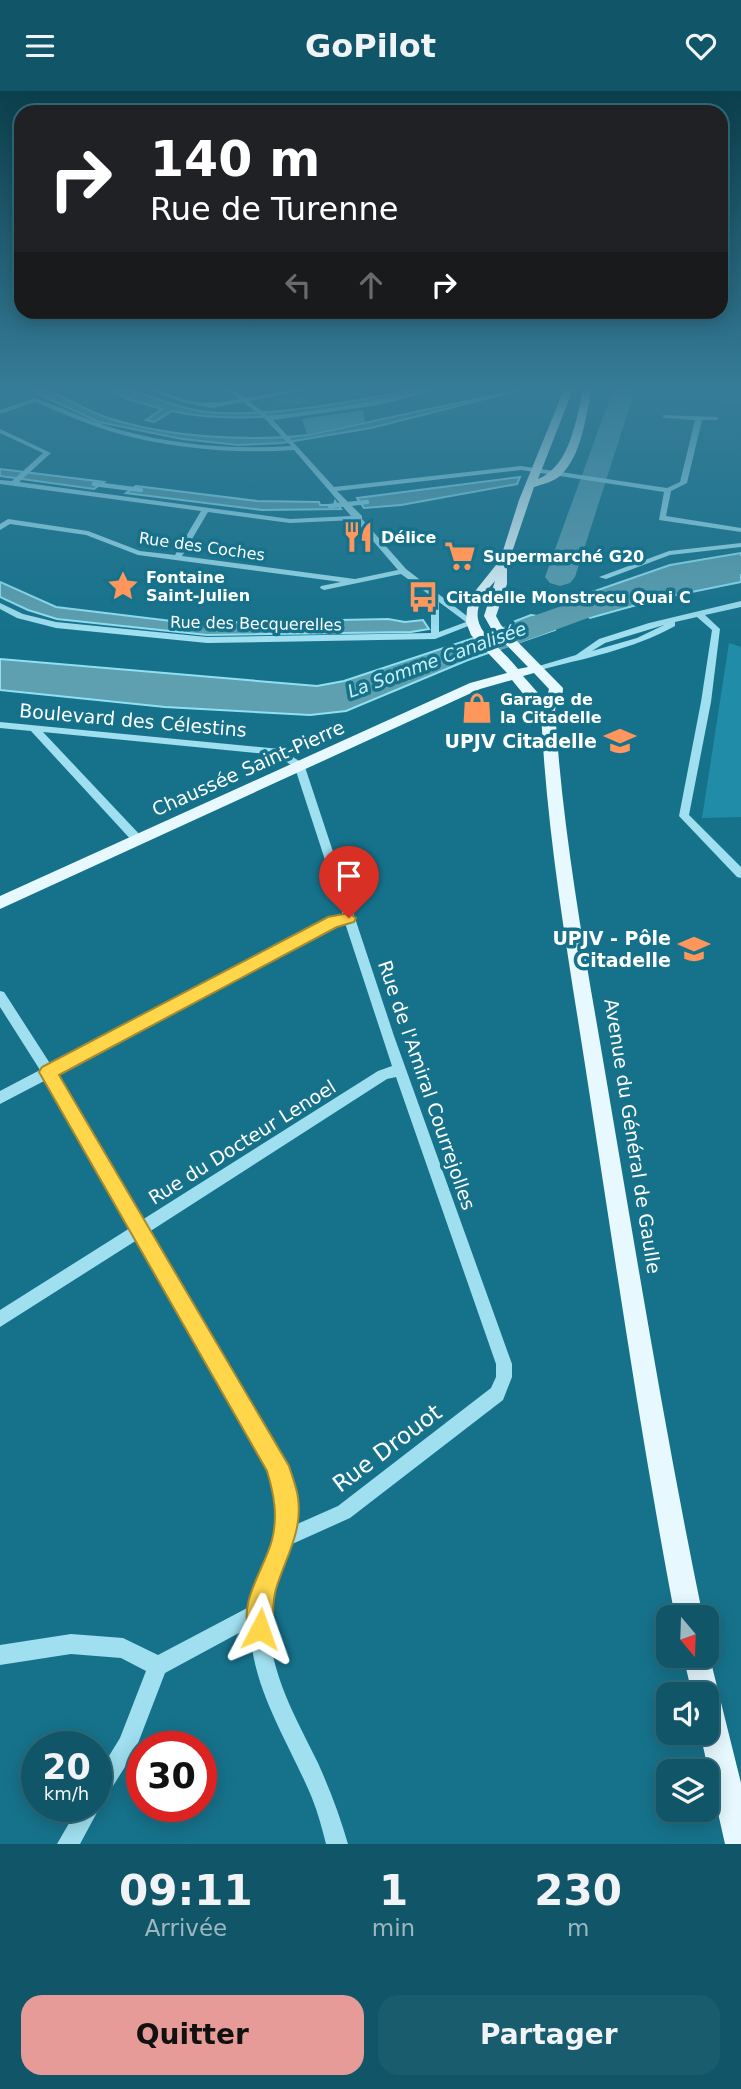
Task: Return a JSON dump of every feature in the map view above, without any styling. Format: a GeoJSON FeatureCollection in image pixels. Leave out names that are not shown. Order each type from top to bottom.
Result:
{"type":"FeatureCollection","features":[{"type":"Feature","properties":{"kind":"main road"},"geometry":{"type":"LineString","coordinates":[[531,485],[556,474],[559,469]]}},
{"type":"Feature","properties":{"kind":"main road"},"geometry":{"type":"LineString","coordinates":[[537,668],[496,627],[490,616],[501,584],[502,568],[538,470]]}},
{"type":"Feature","properties":{"kind":"main road"},"geometry":{"type":"LineString","coordinates":[[502,568],[481,588],[473,608],[474,629],[501,657],[537,702],[548,709]]}},
{"type":"Feature","properties":{"kind":"main road","name":"Chaussée Saint-Pierre"},"geometry":{"type":"LineString","coordinates":[[0,903],[475,686],[537,668]]}},
{"type":"Feature","properties":{"kind":"main road","name":"Avenue du Général de Gaulle"},"geometry":{"type":"LineString","coordinates":[[537,668],[556,688],[555,700],[548,709],[552,788],[566,888],[659,1463],[687,1605]]}},
{"type":"Feature","properties":{"kind":"main road"},"geometry":{"type":"LineString","coordinates":[[718,1745],[740,1844]]}},
{"type":"Feature","properties":{"kind":"street"},"geometry":{"type":"LineString","coordinates":[[15,482],[30,469]]}},
{"type":"Feature","properties":{"kind":"street"},"geometry":{"type":"LineString","coordinates":[[316,469],[403,571],[474,629]]}},
{"type":"Feature","properties":{"kind":"street"},"geometry":{"type":"LineString","coordinates":[[335,489],[512,469]]}},
{"type":"Feature","properties":{"kind":"street"},"geometry":{"type":"LineString","coordinates":[[528,469],[668,490],[683,483],[686,469]]}},
{"type":"Feature","properties":{"kind":"street"},"geometry":{"type":"LineString","coordinates":[[0,482],[290,521],[359,518]]}},
{"type":"Feature","properties":{"kind":"street"},"geometry":{"type":"LineString","coordinates":[[668,490],[662,518],[741,530]]}},
{"type":"Feature","properties":{"kind":"street"},"geometry":{"type":"LineString","coordinates":[[177,559],[205,510]]}},
{"type":"Feature","properties":{"kind":"street"},"geometry":{"type":"LineString","coordinates":[[0,528],[8,521]]}},
{"type":"Feature","properties":{"kind":"street","name":"Rue des Coches"},"geometry":{"type":"LineString","coordinates":[[8,521],[89,533],[138,553],[353,582]]}},
{"type":"Feature","properties":{"kind":"street"},"geometry":{"type":"LineString","coordinates":[[603,577],[669,554],[741,545]]}},
{"type":"Feature","properties":{"kind":"street","name":"Rue des Coches"},"geometry":{"type":"LineString","coordinates":[[324,588],[403,571]]}},
{"type":"Feature","properties":{"kind":"street"},"geometry":{"type":"LineString","coordinates":[[435,596],[435,636]]}},
{"type":"Feature","properties":{"kind":"street"},"geometry":{"type":"LineString","coordinates":[[537,668],[579,655],[597,655],[613,650],[660,632],[678,620],[741,604]]}},
{"type":"Feature","properties":{"kind":"street","name":"Rue des Becquerelles"},"geometry":{"type":"LineString","coordinates":[[0,606],[20,617],[56,625],[206,640],[435,636],[474,629]]}},
{"type":"Feature","properties":{"kind":"street"},"geometry":{"type":"LineString","coordinates":[[699,614],[716,629],[706,702],[684,816],[741,874]]}},
{"type":"Feature","properties":{"kind":"street","name":"Boulevard des Célestins"},"geometry":{"type":"LineString","coordinates":[[0,725],[280,752],[300,766]]}},
{"type":"Feature","properties":{"kind":"street"},"geometry":{"type":"LineString","coordinates":[[34,728],[138,840]]}},
{"type":"Feature","properties":{"kind":"street","name":"Rue de l'Amiral Courrejolles"},"geometry":{"type":"LineString","coordinates":[[300,766],[388,1037],[504,1364],[504,1377]]}},
{"type":"Feature","properties":{"kind":"street"},"geometry":{"type":"LineString","coordinates":[[0,1098],[333,921],[349,918]]}},
{"type":"Feature","properties":{"kind":"street"},"geometry":{"type":"LineString","coordinates":[[0,996],[48,1072],[277,1466],[287,1499],[284,1539],[270,1571],[259,1612],[261,1646],[267,1672],[333,1820],[337,1844]]}},
{"type":"Feature","properties":{"kind":"street","name":"Rue du Docteur Lenoel"},"geometry":{"type":"LineString","coordinates":[[0,1319],[383,1075],[401,1069]]}},
{"type":"Feature","properties":{"kind":"street","name":"Rue Drouot"},"geometry":{"type":"LineString","coordinates":[[284,1539],[344,1512],[497,1394],[504,1377]]}},
{"type":"Feature","properties":{"kind":"street"},"geometry":{"type":"LineString","coordinates":[[112,1770],[128,1744],[158,1665],[259,1612]]}},
{"type":"Feature","properties":{"kind":"street"},"geometry":{"type":"LineString","coordinates":[[0,1655],[71,1644],[122,1648],[158,1665]]}},
{"type":"Feature","properties":{"kind":"street"},"geometry":{"type":"LineString","coordinates":[[68,1844],[81,1822]]}},
{"type":"Feature","properties":{"kind":"shaded area"},"geometry":{"type":"Polygon","coordinates":[[[729,643],[741,647],[741,817],[702,818],[729,643]]]}},
{"type":"Feature","properties":{"kind":"water"},"geometry":{"type":"Polygon","coordinates":[[[0,469],[104,482],[94,489],[0,476],[0,469]]]}},
{"type":"Feature","properties":{"kind":"water"},"geometry":{"type":"Polygon","coordinates":[[[587,469],[604,469],[602,476],[585,474],[587,469]]]}},
{"type":"Feature","properties":{"kind":"water"},"geometry":{"type":"Polygon","coordinates":[[[520,477],[517,484],[401,505],[364,508],[357,498],[520,477]]]}},
{"type":"Feature","properties":{"kind":"water"},"geometry":{"type":"Polygon","coordinates":[[[582,482],[600,485],[566,578],[550,576],[582,482]]]}},
{"type":"Feature","properties":{"kind":"water"},"geometry":{"type":"Polygon","coordinates":[[[136,486],[257,501],[319,502],[320,505],[334,505],[335,501],[341,509],[262,510],[126,493],[136,486]]]}},
{"type":"Feature","properties":{"kind":"water"},"geometry":{"type":"Polygon","coordinates":[[[741,553],[741,582],[662,598],[590,618],[572,599],[670,565],[741,553]]]}},
{"type":"Feature","properties":{"kind":"water"},"geometry":{"type":"Polygon","coordinates":[[[0,582],[56,607],[188,623],[388,619],[405,622],[423,620],[429,629],[411,632],[207,635],[57,619],[0,597],[0,582]]]}},
{"type":"Feature","properties":{"kind":"water"},"geometry":{"type":"Polygon","coordinates":[[[531,615],[545,619],[555,630],[468,660],[346,711],[310,715],[165,707],[0,690],[0,659],[317,686],[344,681],[513,625],[513,622],[531,615]]]}},
{"type":"Feature","properties":{"kind":"waterway"},"geometry":{"type":"LineString","coordinates":[[560,577],[597,469]]}},
{"type":"Feature","properties":{"kind":"waterway"},"geometry":{"type":"LineString","coordinates":[[94,484],[141,490]]}},
{"type":"Feature","properties":{"kind":"waterway"},"geometry":{"type":"LineString","coordinates":[[330,506],[367,502]]}},
{"type":"Feature","properties":{"kind":"waterway","name":"La Somme Canalisée"},"geometry":{"type":"LineString","coordinates":[[492,642],[646,587],[741,565]]}},
{"type":"Feature","properties":{"kind":"place","name":"Délice"},"geometry":{"type":"Point","coordinates":[358,537]}},
{"type":"Feature","properties":{"kind":"place","name":"Supermarché G20"},"geometry":{"type":"Point","coordinates":[460,556]}},
{"type":"Feature","properties":{"kind":"place","name":"Fontaine Saint-Julien"},"geometry":{"type":"Point","coordinates":[123,586]}},
{"type":"Feature","properties":{"kind":"place","name":"Citadelle Monstrecu Quai C"},"geometry":{"type":"Point","coordinates":[423,597]}},
{"type":"Feature","properties":{"kind":"place","name":"Garage de la Citadelle"},"geometry":{"type":"Point","coordinates":[477,708]}},
{"type":"Feature","properties":{"kind":"place","name":"UPJV Citadelle"},"geometry":{"type":"Point","coordinates":[620,741]}},
{"type":"Feature","properties":{"kind":"place","name":"UPJV - Pôle Citadelle"},"geometry":{"type":"Point","coordinates":[694,949]}},
{"type":"Feature","properties":{"kind":"route"},"geometry":{"type":"LineString","coordinates":[[260,1629],[259,1612],[263,1589],[284,1539],[287,1499],[277,1466],[48,1072],[333,921],[349,918]]}}]}
